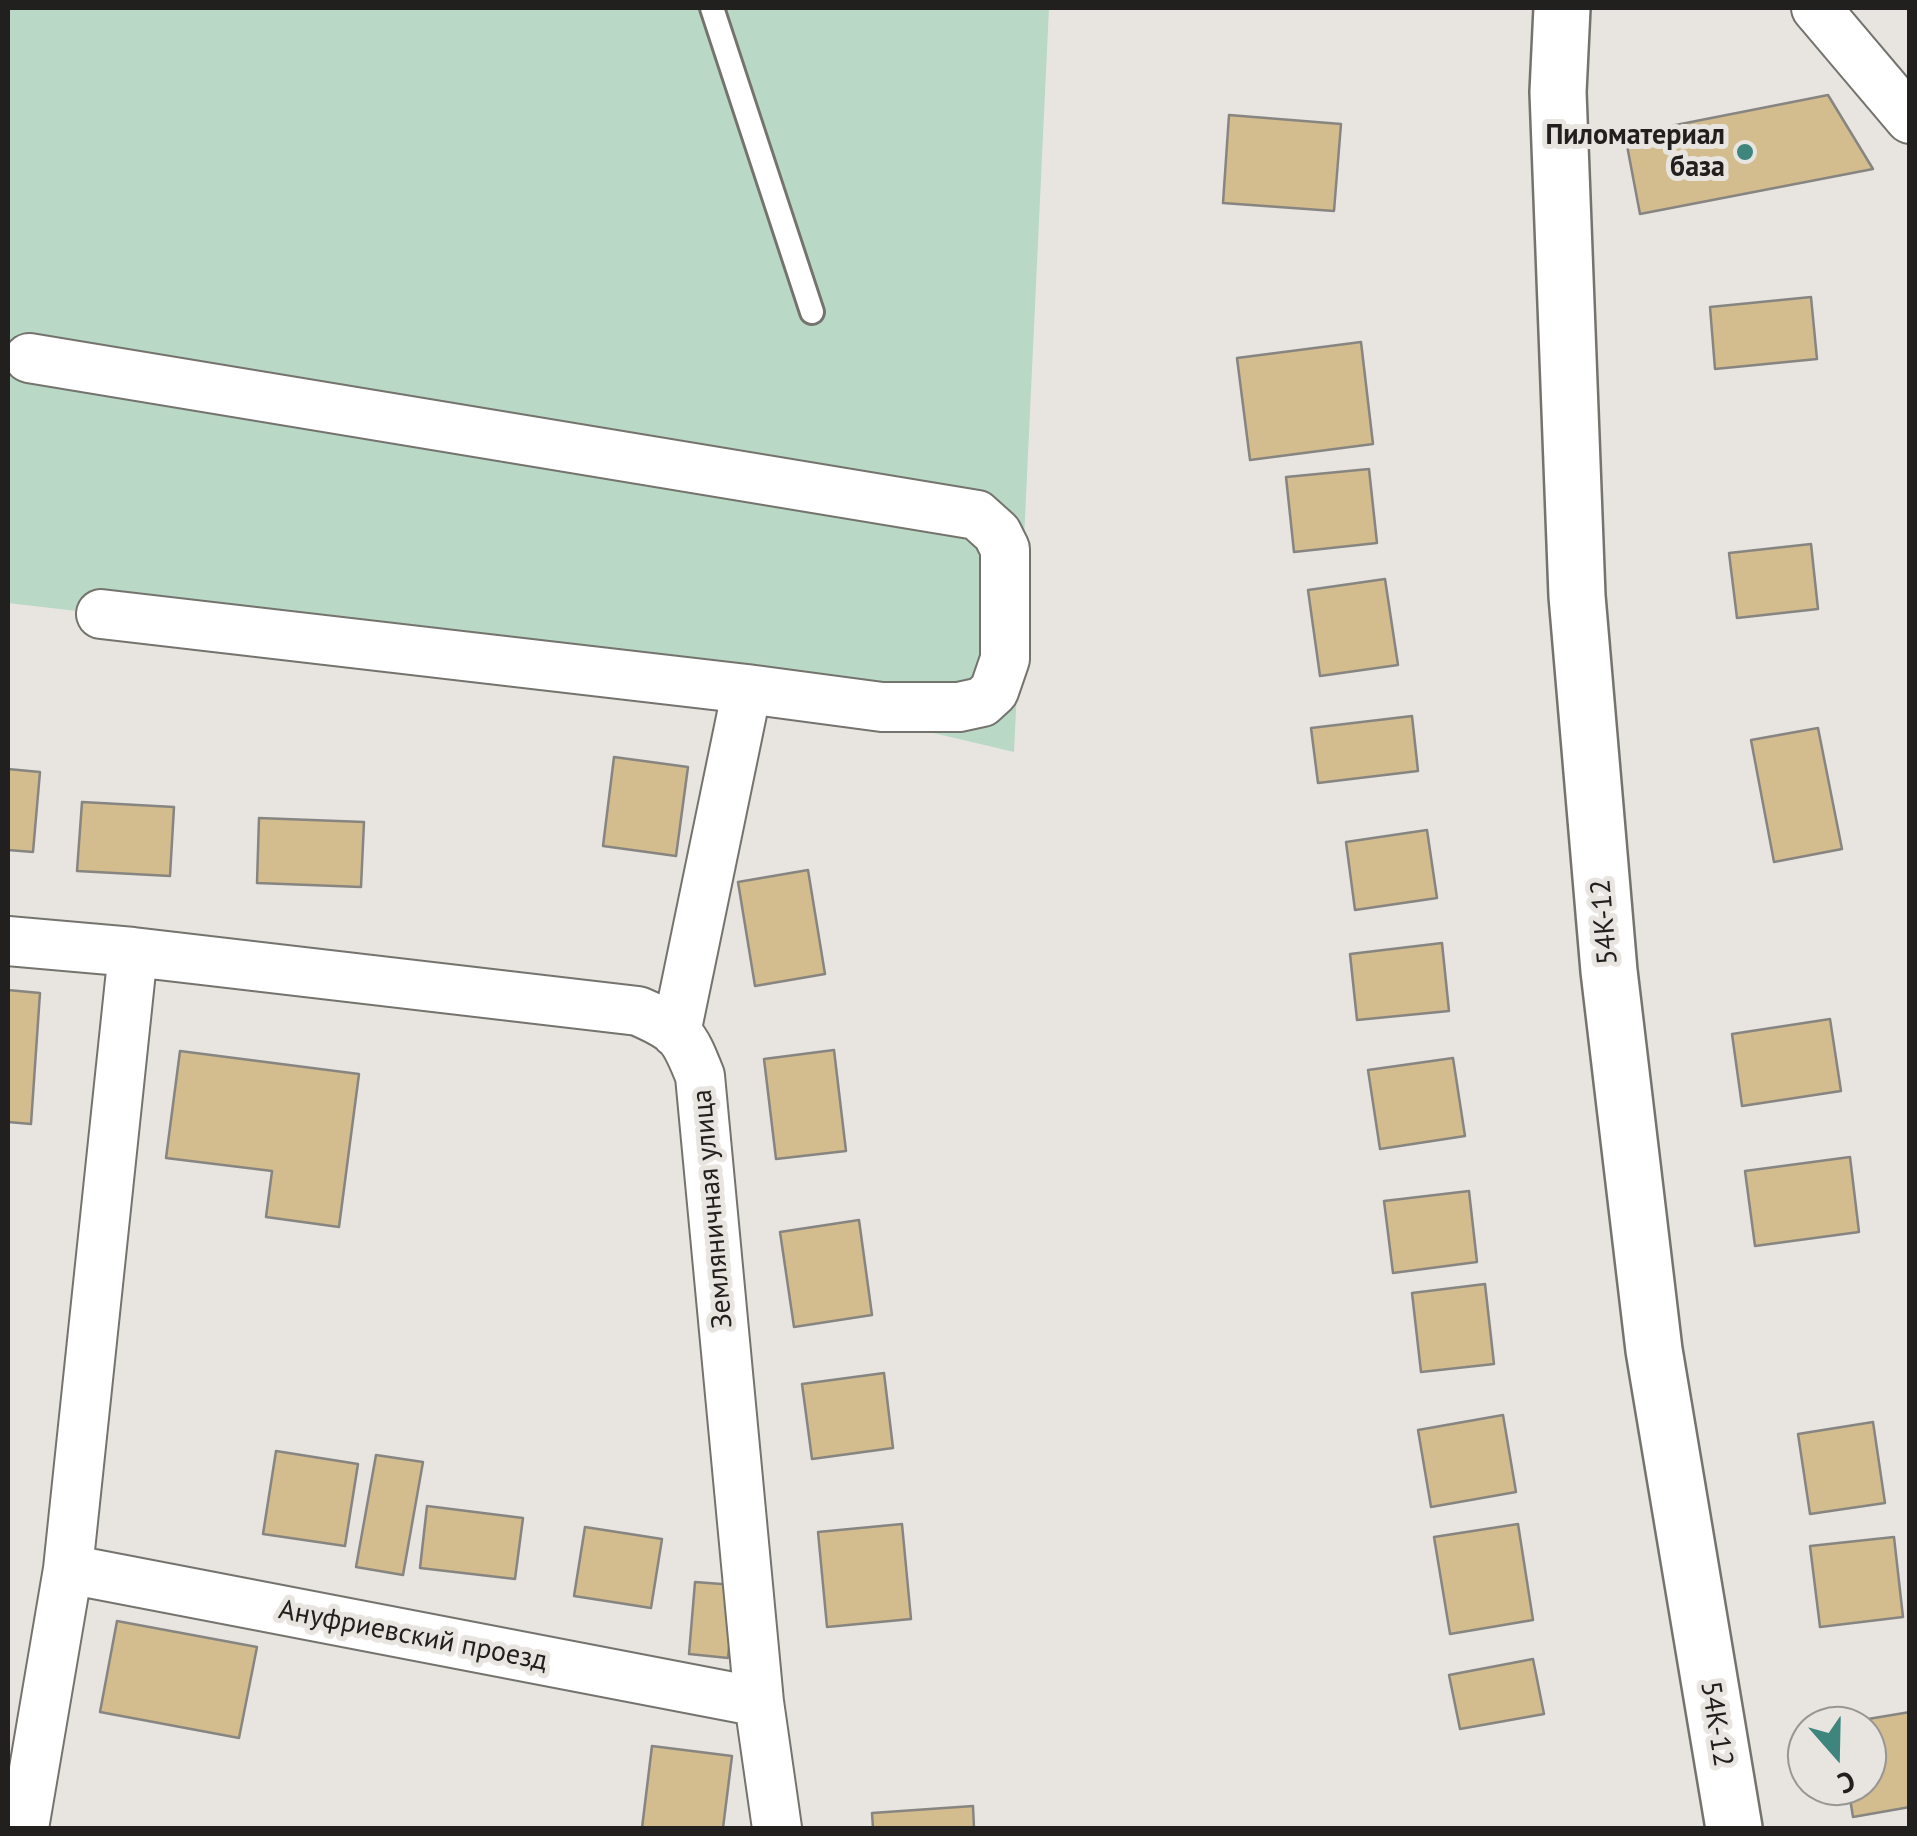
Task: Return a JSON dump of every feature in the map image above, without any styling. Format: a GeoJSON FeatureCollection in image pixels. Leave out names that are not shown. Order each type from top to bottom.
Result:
{"type":"FeatureCollection","features":[{"type":"Feature","properties":{"kind":"street","name":"54K-12"},"geometry":{"type":"LineString","coordinates":[[1562,8],[1558,92],[1578,596],[1609,972],[1654,1350],[1734,1828]]}},
{"type":"Feature","properties":{"kind":"street"},"geometry":{"type":"LineString","coordinates":[[1816,8],[1910,118]]}},
{"type":"Feature","properties":{"kind":"street"},"geometry":{"type":"LineString","coordinates":[[29,358],[977,516],[998,533],[1005,549],[1005,659],[994,691],[982,702],[959,707],[882,706],[101,614]]}},
{"type":"Feature","properties":{"kind":"street"},"geometry":{"type":"LineString","coordinates":[[676,1033],[746,689]]}},
{"type":"Feature","properties":{"kind":"street"},"geometry":{"type":"LineString","coordinates":[[8,941],[133,952],[638,1012],[664,1022],[676,1033]]}},
{"type":"Feature","properties":{"kind":"street"},"geometry":{"type":"LineString","coordinates":[[24,1828],[68,1569],[133,952]]}},
{"type":"Feature","properties":{"kind":"street","name":"Земляничная улица"},"geometry":{"type":"LineString","coordinates":[[676,1033],[686,1041],[700,1076],[758,1702],[777,1828]]}},
{"type":"Feature","properties":{"kind":"street","name":"Ануфриевский проезд"},"geometry":{"type":"LineString","coordinates":[[68,1569],[758,1702]]}},
{"type":"Feature","properties":{"kind":"lane"},"geometry":{"type":"LineString","coordinates":[[712,8],[812,312]]}},
{"type":"Feature","properties":{"kind":"green space"},"geometry":{"type":"Polygon","coordinates":[[[8,8],[1049,8],[1014,752],[747,689],[8,603],[8,8]]]}},
{"type":"Feature","properties":{"kind":"building","name":"Пиломатериал база"},"geometry":{"type":"Polygon","coordinates":[[[1828,95],[1873,169],[1640,214],[1625,135],[1828,95]]]}},
{"type":"Feature","properties":{"kind":"building"},"geometry":{"type":"Polygon","coordinates":[[[1229,115],[1341,124],[1334,211],[1223,203],[1229,115]]]}},
{"type":"Feature","properties":{"kind":"building"},"geometry":{"type":"Polygon","coordinates":[[[1811,297],[1817,359],[1715,369],[1710,307],[1811,297]]]}},
{"type":"Feature","properties":{"kind":"building"},"geometry":{"type":"Polygon","coordinates":[[[1361,342],[1373,444],[1250,460],[1237,358],[1361,342]]]}},
{"type":"Feature","properties":{"kind":"building"},"geometry":{"type":"Polygon","coordinates":[[[1369,469],[1377,543],[1294,552],[1286,477],[1369,469]]]}},
{"type":"Feature","properties":{"kind":"building"},"geometry":{"type":"Polygon","coordinates":[[[1811,544],[1818,609],[1737,618],[1729,553],[1811,544]]]}},
{"type":"Feature","properties":{"kind":"building"},"geometry":{"type":"Polygon","coordinates":[[[1385,579],[1398,665],[1320,676],[1308,590],[1385,579]]]}},
{"type":"Feature","properties":{"kind":"building"},"geometry":{"type":"Polygon","coordinates":[[[1412,716],[1418,771],[1318,783],[1311,728],[1412,716]]]}},
{"type":"Feature","properties":{"kind":"building"},"geometry":{"type":"Polygon","coordinates":[[[1818,728],[1842,849],[1774,862],[1751,740],[1818,728]]]}},
{"type":"Feature","properties":{"kind":"building"},"geometry":{"type":"Polygon","coordinates":[[[614,757],[688,767],[676,856],[603,846],[614,757]]]}},
{"type":"Feature","properties":{"kind":"building"},"geometry":{"type":"Polygon","coordinates":[[[8,769],[40,772],[33,852],[8,850],[8,769]]]}},
{"type":"Feature","properties":{"kind":"building"},"geometry":{"type":"Polygon","coordinates":[[[82,802],[174,807],[170,876],[77,871],[82,802]]]}},
{"type":"Feature","properties":{"kind":"building"},"geometry":{"type":"Polygon","coordinates":[[[259,818],[364,822],[361,887],[257,883],[259,818]]]}},
{"type":"Feature","properties":{"kind":"building"},"geometry":{"type":"Polygon","coordinates":[[[1427,830],[1437,898],[1355,910],[1346,842],[1427,830]]]}},
{"type":"Feature","properties":{"kind":"building"},"geometry":{"type":"Polygon","coordinates":[[[808,870],[825,974],[755,986],[738,882],[808,870]]]}},
{"type":"Feature","properties":{"kind":"building"},"geometry":{"type":"Polygon","coordinates":[[[1442,943],[1449,1011],[1357,1020],[1350,954],[1442,943]]]}},
{"type":"Feature","properties":{"kind":"building"},"geometry":{"type":"Polygon","coordinates":[[[8,990],[40,993],[31,1124],[8,1122],[8,990]]]}},
{"type":"Feature","properties":{"kind":"building"},"geometry":{"type":"Polygon","coordinates":[[[1830,1019],[1841,1091],[1742,1106],[1732,1034],[1830,1019]]]}},
{"type":"Feature","properties":{"kind":"building"},"geometry":{"type":"Polygon","coordinates":[[[834,1050],[846,1151],[776,1159],[764,1059],[834,1050]]]}},
{"type":"Feature","properties":{"kind":"building"},"geometry":{"type":"Polygon","coordinates":[[[180,1051],[359,1074],[339,1227],[266,1217],[272,1171],[166,1158],[180,1051]]]}},
{"type":"Feature","properties":{"kind":"building"},"geometry":{"type":"Polygon","coordinates":[[[1453,1058],[1465,1136],[1380,1149],[1368,1070],[1453,1058]]]}},
{"type":"Feature","properties":{"kind":"building"},"geometry":{"type":"Polygon","coordinates":[[[1850,1157],[1859,1232],[1755,1246],[1745,1171],[1850,1157]]]}},
{"type":"Feature","properties":{"kind":"building"},"geometry":{"type":"Polygon","coordinates":[[[1469,1191],[1477,1262],[1393,1273],[1384,1201],[1469,1191]]]}},
{"type":"Feature","properties":{"kind":"building"},"geometry":{"type":"Polygon","coordinates":[[[859,1220],[872,1315],[794,1327],[780,1232],[859,1220]]]}},
{"type":"Feature","properties":{"kind":"building"},"geometry":{"type":"Polygon","coordinates":[[[1485,1284],[1494,1364],[1421,1372],[1412,1293],[1485,1284]]]}},
{"type":"Feature","properties":{"kind":"building"},"geometry":{"type":"Polygon","coordinates":[[[884,1373],[893,1448],[812,1459],[802,1384],[884,1373]]]}},
{"type":"Feature","properties":{"kind":"building"},"geometry":{"type":"Polygon","coordinates":[[[1503,1415],[1516,1492],[1431,1507],[1418,1430],[1503,1415]]]}},
{"type":"Feature","properties":{"kind":"building"},"geometry":{"type":"Polygon","coordinates":[[[1873,1422],[1885,1503],[1810,1514],[1798,1434],[1873,1422]]]}},
{"type":"Feature","properties":{"kind":"building"},"geometry":{"type":"Polygon","coordinates":[[[276,1451],[358,1464],[345,1546],[263,1534],[276,1451]]]}},
{"type":"Feature","properties":{"kind":"building"},"geometry":{"type":"Polygon","coordinates":[[[376,1455],[423,1462],[403,1575],[356,1567],[376,1455]]]}},
{"type":"Feature","properties":{"kind":"building"},"geometry":{"type":"Polygon","coordinates":[[[427,1506],[523,1518],[515,1579],[420,1568],[427,1506]]]}},
{"type":"Feature","properties":{"kind":"building"},"geometry":{"type":"Polygon","coordinates":[[[902,1524],[911,1619],[827,1627],[818,1532],[902,1524]]]}},
{"type":"Feature","properties":{"kind":"building"},"geometry":{"type":"Polygon","coordinates":[[[1518,1524],[1533,1620],[1450,1634],[1434,1537],[1518,1524]]]}},
{"type":"Feature","properties":{"kind":"building"},"geometry":{"type":"Polygon","coordinates":[[[585,1527],[662,1539],[651,1608],[574,1596],[585,1527]]]}},
{"type":"Feature","properties":{"kind":"building"},"geometry":{"type":"Polygon","coordinates":[[[1894,1537],[1903,1617],[1820,1627],[1810,1546],[1894,1537]]]}},
{"type":"Feature","properties":{"kind":"building"},"geometry":{"type":"Polygon","coordinates":[[[695,1582],[735,1585],[728,1658],[689,1654],[695,1582]]]}},
{"type":"Feature","properties":{"kind":"building"},"geometry":{"type":"Polygon","coordinates":[[[117,1621],[257,1647],[239,1738],[100,1712],[117,1621]]]}},
{"type":"Feature","properties":{"kind":"building"},"geometry":{"type":"Polygon","coordinates":[[[1533,1659],[1544,1714],[1460,1729],[1449,1675],[1533,1659]]]}},
{"type":"Feature","properties":{"kind":"building"},"geometry":{"type":"Polygon","coordinates":[[[1910,1712],[1910,1807],[1853,1817],[1851,1806],[1887,1806],[1887,1716],[1910,1712]]]}},
{"type":"Feature","properties":{"kind":"building"},"geometry":{"type":"Polygon","coordinates":[[[652,1746],[732,1756],[723,1828],[642,1828],[652,1746]]]}},
{"type":"Feature","properties":{"kind":"building"},"geometry":{"type":"Polygon","coordinates":[[[973,1806],[974,1828],[873,1828],[872,1813],[973,1806]]]}},
{"type":"Feature","properties":{"kind":"place","name":"Пиломатериал база"},"geometry":{"type":"Point","coordinates":[1745,152]}}]}
